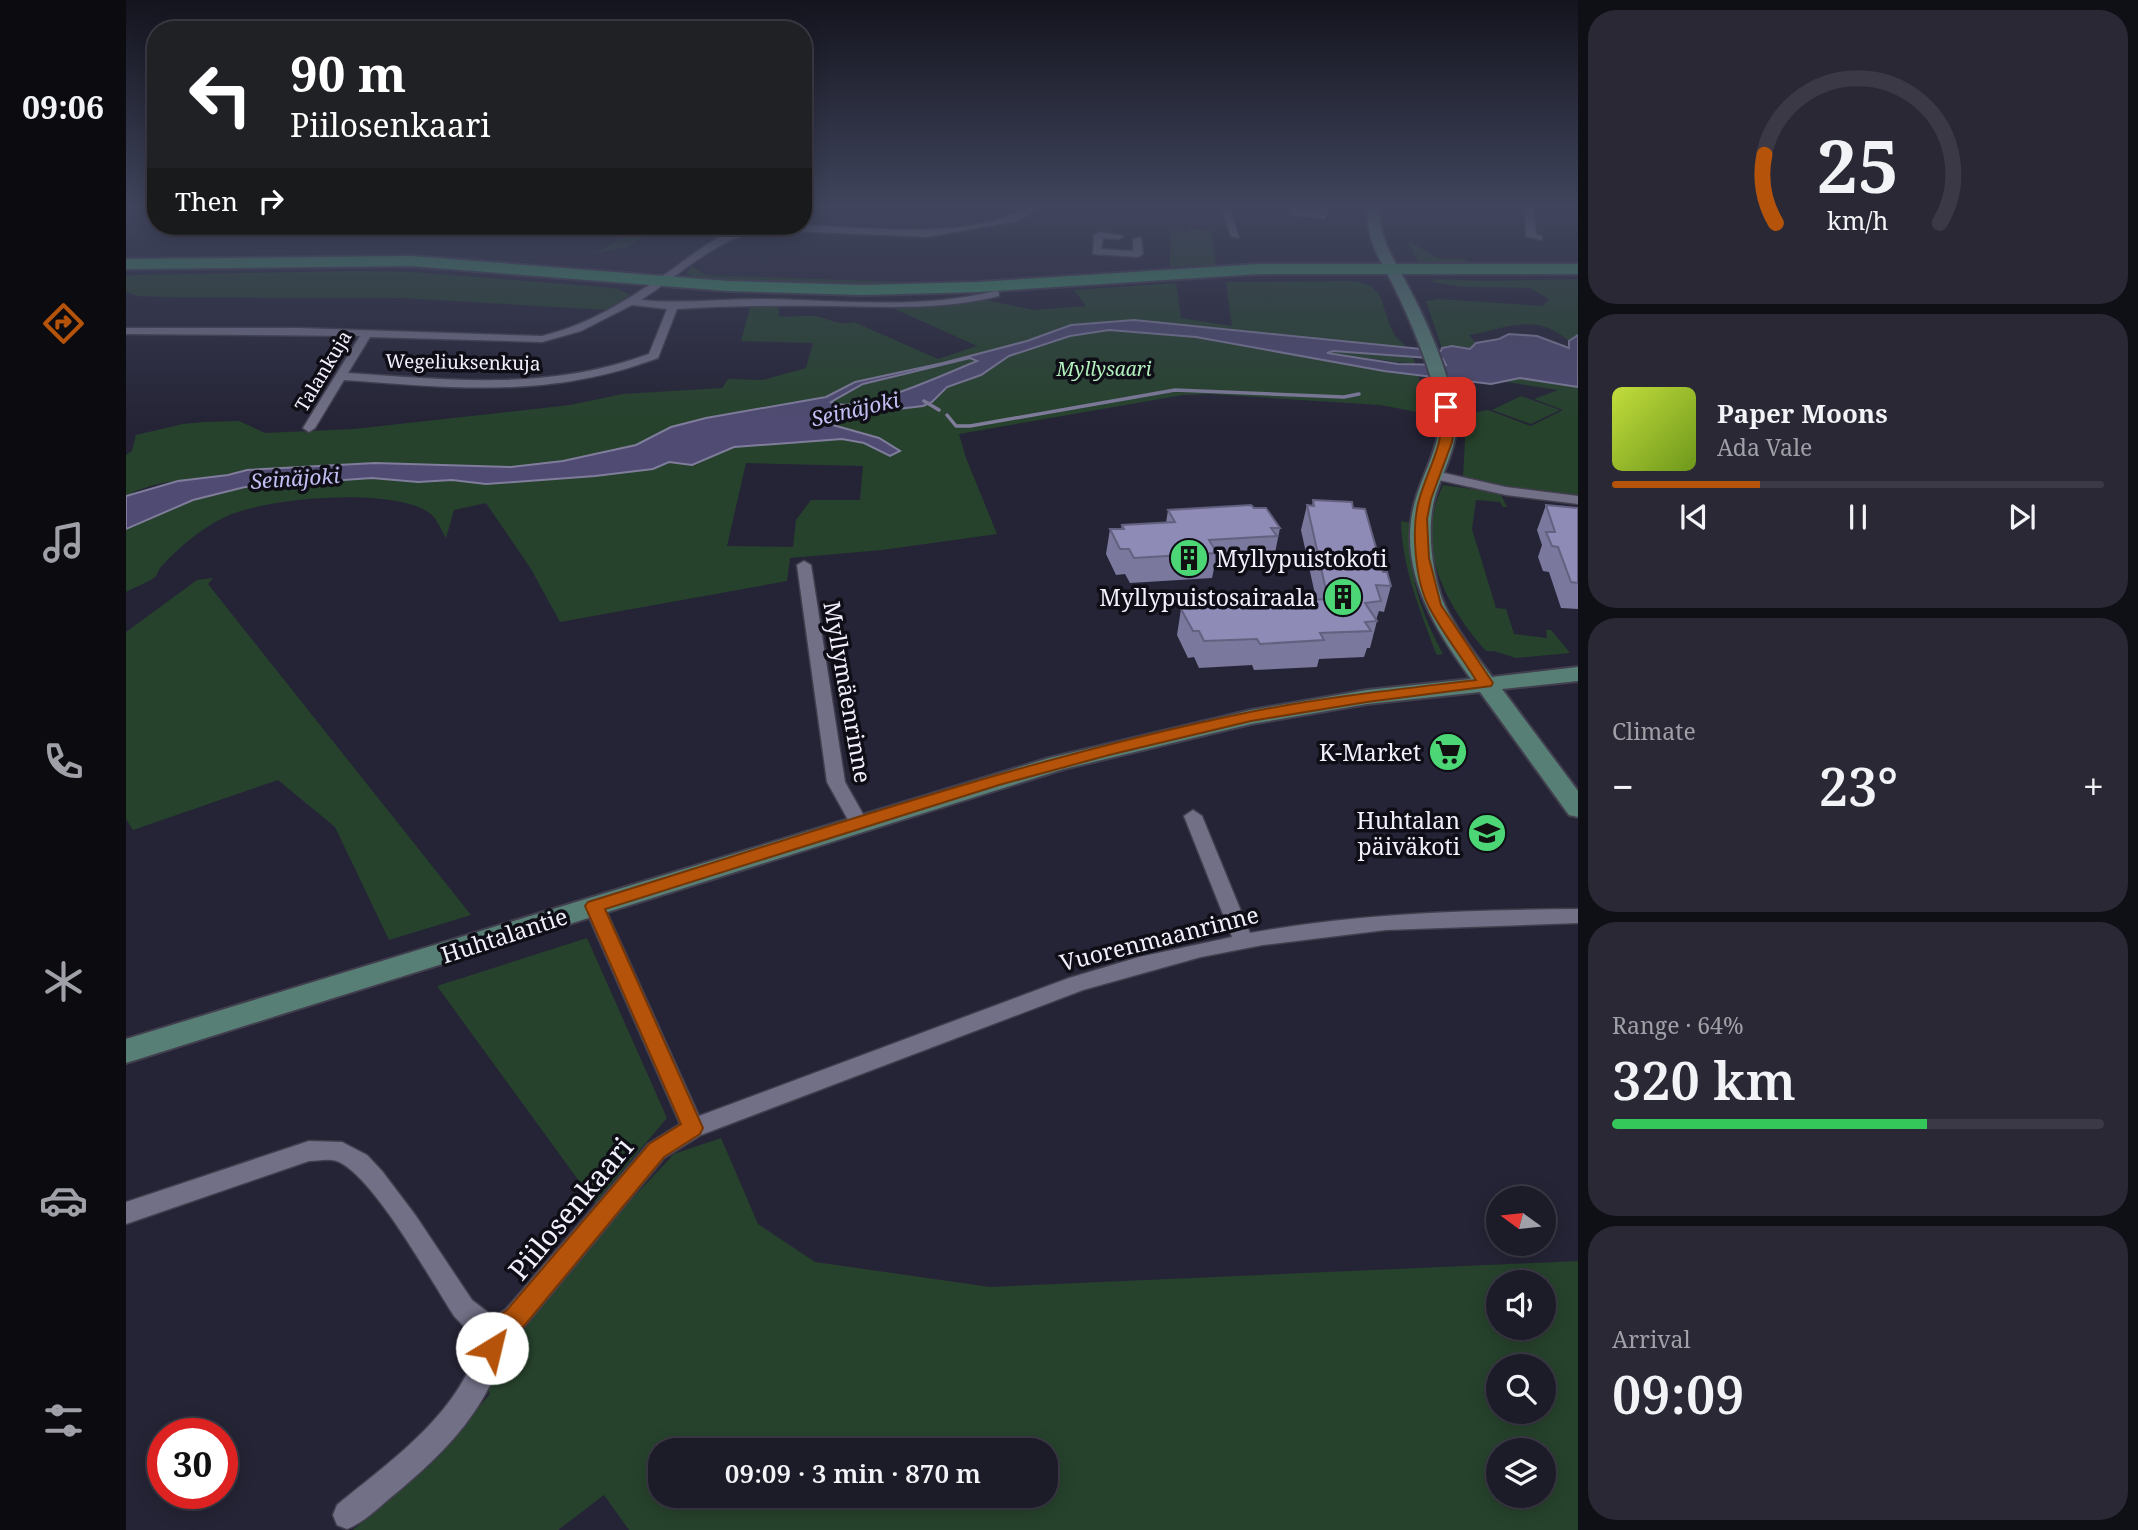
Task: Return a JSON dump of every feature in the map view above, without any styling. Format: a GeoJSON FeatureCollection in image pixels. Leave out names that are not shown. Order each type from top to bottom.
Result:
{"type":"FeatureCollection","features":[{"type":"Feature","properties":{"kind":"main road"},"geometry":{"type":"LineString","coordinates":[[579,279],[826,297],[995,294],[1198,279]]}},
{"type":"Feature","properties":{"kind":"main road"},"geometry":{"type":"LineString","coordinates":[[607,279],[775,288],[911,289],[1078,279]]}},
{"type":"Feature","properties":{"kind":"main road"},"geometry":{"type":"LineString","coordinates":[[1397,279],[1426,341],[1440,385],[1449,428],[1421,519],[1422,558],[1426,581],[1443,621],[1578,809]]}},
{"type":"Feature","properties":{"kind":"main road","name":"Huhtalantie"},"geometry":{"type":"LineString","coordinates":[[126,1051],[1058,763],[1251,717],[1367,697],[1578,674]]}},
{"type":"Feature","properties":{"kind":"street"},"geometry":{"type":"LineString","coordinates":[[126,331],[541,338],[578,330],[663,279]]}},
{"type":"Feature","properties":{"kind":"street"},"geometry":{"type":"LineString","coordinates":[[628,302],[673,306],[786,302],[947,303],[995,294]]}},
{"type":"Feature","properties":{"kind":"street"},"geometry":{"type":"LineString","coordinates":[[786,302],[787,308],[821,316]]}},
{"type":"Feature","properties":{"kind":"street","name":"Wegeliuksenkuja"},"geometry":{"type":"LineString","coordinates":[[339,376],[476,384],[541,383],[580,378],[654,356],[673,306]]}},
{"type":"Feature","properties":{"kind":"street","name":"Talankuja"},"geometry":{"type":"LineString","coordinates":[[309,428],[367,333]]}},
{"type":"Feature","properties":{"kind":"street"},"geometry":{"type":"LineString","coordinates":[[1434,475],[1506,491],[1578,500]]}},
{"type":"Feature","properties":{"kind":"street","name":"Myllymäenrinne"},"geometry":{"type":"LineString","coordinates":[[804,565],[836,782],[859,823]]}},
{"type":"Feature","properties":{"kind":"street"},"geometry":{"type":"LineString","coordinates":[[1193,816],[1243,940]]}},
{"type":"Feature","properties":{"kind":"street"},"geometry":{"type":"LineString","coordinates":[[594,906],[693,1128]]}},
{"type":"Feature","properties":{"kind":"street","name":"Vuorenmaanrinne"},"geometry":{"type":"LineString","coordinates":[[693,1128],[1030,1000],[1122,969],[1243,940],[1392,921],[1465,916],[1578,916]]}},
{"type":"Feature","properties":{"kind":"street","name":"Piilosenkaari"},"geometry":{"type":"LineString","coordinates":[[496,1331],[515,1318],[656,1151],[693,1128]]}},
{"type":"Feature","properties":{"kind":"street"},"geometry":{"type":"LineString","coordinates":[[126,1213],[309,1151],[333,1150],[347,1153],[371,1172],[463,1308],[478,1323],[496,1331],[487,1364],[462,1409],[414,1459],[347,1515]]}},
{"type":"Feature","properties":{"kind":"green space"},"geometry":{"type":"Polygon","coordinates":[[[126,279],[506,279],[618,289],[630,295],[607,310],[403,298],[164,297],[138,296],[126,292],[126,279]]]}},
{"type":"Feature","properties":{"kind":"green space"},"geometry":{"type":"Polygon","coordinates":[[[724,279],[906,282],[826,284],[724,279]]]}},
{"type":"Feature","properties":{"kind":"green space"},"geometry":{"type":"Polygon","coordinates":[[[1435,279],[1578,279],[1578,335],[1569,341],[1545,327],[1522,324],[1469,335],[1476,343],[1470,349],[1452,346],[1442,348],[1426,301],[1439,299],[1543,306],[1549,299],[1530,288],[1462,287],[1432,282],[1435,279]]]}},
{"type":"Feature","properties":{"kind":"green space"},"geometry":{"type":"Polygon","coordinates":[[[1352,281],[1372,287],[1381,300],[1394,334],[1410,350],[1160,322],[1086,323],[1071,325],[1027,341],[943,363],[855,382],[826,397],[743,411],[662,431],[636,445],[563,461],[511,467],[375,463],[247,470],[155,485],[126,496],[126,455],[132,451],[136,435],[183,424],[239,421],[265,433],[354,429],[570,405],[623,394],[722,388],[728,379],[763,380],[806,368],[813,343],[741,341],[751,304],[775,304],[779,307],[778,316],[813,316],[839,323],[854,322],[938,359],[977,346],[886,305],[986,300],[1034,310],[1086,306],[1074,290],[1176,283],[1181,318],[1232,326],[1226,282],[1352,281]]]}},
{"type":"Feature","properties":{"kind":"green space","name":"Myllysaari"},"geometry":{"type":"Polygon","coordinates":[[[1109,330],[1196,337],[1418,375],[1425,400],[1423,413],[1380,405],[1209,394],[1183,395],[959,434],[997,534],[882,550],[790,558],[787,581],[560,622],[531,569],[486,503],[454,510],[446,538],[432,515],[415,506],[390,500],[361,497],[296,500],[241,511],[223,518],[197,534],[160,568],[155,577],[126,592],[126,529],[193,500],[245,487],[372,478],[418,482],[452,480],[486,484],[595,476],[653,469],[669,462],[692,465],[734,447],[842,439],[864,443],[890,455],[899,452],[879,438],[826,423],[827,421],[838,416],[923,406],[932,402],[947,387],[981,375],[1009,356],[1070,336],[1109,330]],[[746,463],[727,546],[793,547],[796,520],[811,500],[860,500],[863,466],[746,463]]]}},
{"type":"Feature","properties":{"kind":"green space"},"geometry":{"type":"Polygon","coordinates":[[[1333,351],[1412,355],[1415,364],[1326,353],[1333,351]]]}},
{"type":"Feature","properties":{"kind":"green space"},"geometry":{"type":"Polygon","coordinates":[[[970,358],[977,361],[882,398],[861,403],[831,402],[863,384],[970,358]]]}},
{"type":"Feature","properties":{"kind":"green space"},"geometry":{"type":"Polygon","coordinates":[[[1520,378],[1578,387],[1578,496],[1463,478],[1465,439],[1460,415],[1488,410],[1531,426],[1563,410],[1534,399],[1558,390],[1501,381],[1520,378]]]}},
{"type":"Feature","properties":{"kind":"green space"},"geometry":{"type":"Polygon","coordinates":[[[1521,396],[1560,410],[1531,424],[1492,410],[1521,396]]]}},
{"type":"Feature","properties":{"kind":"green space"},"geometry":{"type":"Polygon","coordinates":[[[1443,485],[1500,493],[1507,507],[1503,507],[1500,502],[1476,500],[1472,529],[1496,608],[1506,609],[1514,634],[1547,638],[1546,630],[1551,630],[1570,653],[1516,658],[1486,651],[1471,633],[1447,594],[1438,574],[1433,552],[1435,508],[1443,485]]]}},
{"type":"Feature","properties":{"kind":"green space"},"geometry":{"type":"Polygon","coordinates":[[[1401,521],[1411,523],[1411,558],[1417,591],[1443,654],[1437,655],[1435,651],[1412,587],[1404,555],[1401,521]]]}},
{"type":"Feature","properties":{"kind":"green space"},"geometry":{"type":"Polygon","coordinates":[[[213,578],[208,584],[471,915],[389,940],[335,827],[278,780],[133,830],[126,819],[126,632],[197,580],[213,578]]]}},
{"type":"Feature","properties":{"kind":"green space"},"geometry":{"type":"Polygon","coordinates":[[[587,938],[667,1118],[595,1203],[437,986],[587,938]]]}},
{"type":"Feature","properties":{"kind":"green space"},"geometry":{"type":"Polygon","coordinates":[[[721,1138],[758,1224],[815,1262],[990,1287],[1578,1261],[1578,1530],[629,1530],[604,1495],[558,1530],[353,1530],[428,1467],[490,1394],[475,1363],[517,1338],[614,1218],[674,1154],[721,1138]]]}},
{"type":"Feature","properties":{"kind":"water","name":"Seinäjoki"},"geometry":{"type":"Polygon","coordinates":[[[1134,320],[1441,351],[1442,348],[1452,346],[1470,349],[1476,343],[1499,339],[1509,334],[1537,336],[1569,348],[1569,341],[1578,335],[1578,387],[1520,378],[1491,384],[1384,371],[1196,337],[1109,330],[1070,336],[1009,356],[981,375],[947,387],[932,402],[923,406],[838,416],[827,421],[826,423],[879,438],[900,451],[890,456],[864,443],[842,439],[734,447],[692,465],[669,462],[653,469],[595,476],[486,484],[452,480],[418,482],[372,478],[245,487],[193,500],[126,529],[126,496],[178,481],[247,470],[375,463],[511,467],[563,461],[636,445],[671,427],[706,418],[826,397],[855,382],[1027,341],[1071,325],[1134,320]],[[1333,351],[1327,353],[1398,364],[1446,365],[1443,359],[1333,351]],[[970,358],[863,384],[831,402],[844,405],[881,398],[977,361],[970,358]]]}},
{"type":"Feature","properties":{"kind":"building"},"geometry":{"type":"Polygon","coordinates":[[[1313,500],[1352,502],[1353,508],[1365,509],[1383,572],[1387,572],[1391,586],[1376,585],[1381,601],[1365,603],[1377,621],[1365,622],[1371,631],[1320,633],[1324,640],[1260,644],[1257,639],[1204,641],[1199,631],[1193,631],[1181,609],[1193,608],[1191,606],[1328,599],[1307,505],[1314,506],[1313,500]]]}},
{"type":"Feature","properties":{"kind":"building"},"geometry":{"type":"Polygon","coordinates":[[[1251,505],[1254,508],[1266,508],[1280,528],[1271,528],[1277,536],[1209,540],[1217,553],[1134,558],[1129,549],[1120,549],[1110,529],[1124,529],[1122,525],[1175,522],[1168,510],[1251,505]]]}},
{"type":"Feature","properties":{"kind":"building"},"geometry":{"type":"Polygon","coordinates":[[[1546,505],[1578,508],[1578,583],[1571,582],[1558,547],[1552,546],[1546,532],[1555,532],[1546,505]]]}},
{"type":"Feature","properties":{"kind":"waterway"},"geometry":{"type":"LineString","coordinates":[[947,415],[956,426],[970,426],[1175,390],[1344,397],[1359,394]]}},
{"type":"Feature","properties":{"kind":"waterway"},"geometry":{"type":"LineString","coordinates":[[924,401],[939,410]]}},
{"type":"Feature","properties":{"kind":"place","name":"Myllypuistokoti"},"geometry":{"type":"Point","coordinates":[1189,558]}},
{"type":"Feature","properties":{"kind":"place","name":"Myllypuistosairaala"},"geometry":{"type":"Point","coordinates":[1343,597]}},
{"type":"Feature","properties":{"kind":"place","name":"K-Market"},"geometry":{"type":"Point","coordinates":[1448,752]}},
{"type":"Feature","properties":{"kind":"place","name":"Huhtalan päiväkoti"},"geometry":{"type":"Point","coordinates":[1487,833]}},
{"type":"Feature","properties":{"kind":"route"},"geometry":{"type":"LineString","coordinates":[[492,1348],[496,1331],[515,1318],[656,1151],[693,1128],[594,906],[993,781],[1106,750],[1251,717],[1367,697],[1486,683],[1434,605],[1422,558],[1421,519],[1425,499],[1447,442],[1449,428],[1446,407]]}}]}
